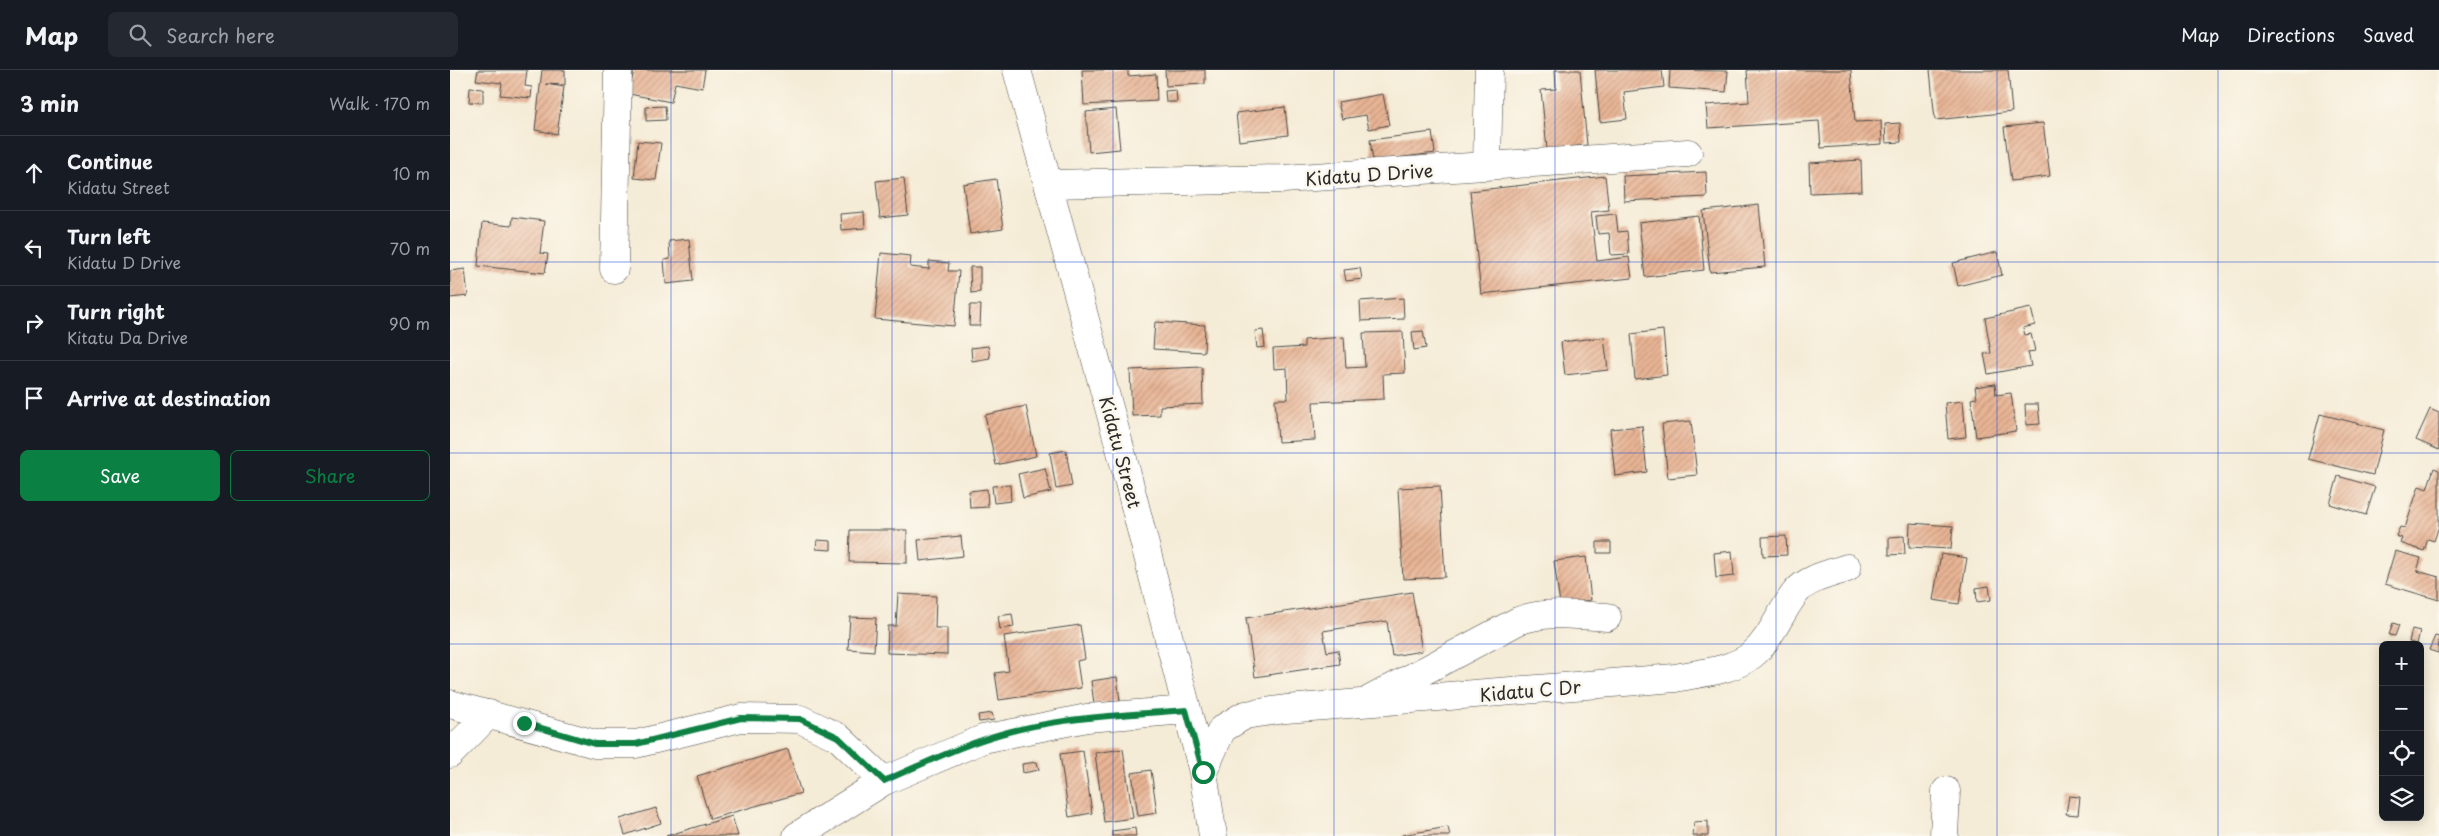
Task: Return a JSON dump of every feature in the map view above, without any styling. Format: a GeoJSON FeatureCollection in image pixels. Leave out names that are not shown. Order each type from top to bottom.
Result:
{"type":"FeatureCollection","features":[{"type":"Feature","properties":{"kind":"street"},"geometry":{"type":"LineString","coordinates":[[614,269],[618,70]]}},
{"type":"Feature","properties":{"kind":"street","name":"Kidatu Street"},"geometry":{"type":"LineString","coordinates":[[1017,70],[1050,184],[1123,459],[1203,772],[1212,836]]}},
{"type":"Feature","properties":{"kind":"street"},"geometry":{"type":"LineString","coordinates":[[1487,166],[1489,70]]}},
{"type":"Feature","properties":{"kind":"street","name":"Kidatu D Drive"},"geometry":{"type":"LineString","coordinates":[[1050,184],[1283,179],[1688,153]]}},
{"type":"Feature","properties":{"kind":"street","name":"Kidatu C Dr"},"geometry":{"type":"LineString","coordinates":[[1203,772],[1222,729],[1245,715],[1286,709],[1675,678],[1722,668],[1751,655],[1773,629],[1796,592],[1813,580],[1847,568]]}},
{"type":"Feature","properties":{"kind":"street"},"geometry":{"type":"LineString","coordinates":[[1363,703],[1509,626],[1534,615],[1547,613],[1607,617]]}},
{"type":"Feature","properties":{"kind":"street"},"geometry":{"type":"LineString","coordinates":[[450,704],[595,744],[636,744],[741,718],[800,719],[838,737],[884,781]]}},
{"type":"Feature","properties":{"kind":"street"},"geometry":{"type":"LineString","coordinates":[[797,836],[884,781],[983,739],[1088,718],[1186,710]]}},
{"type":"Feature","properties":{"kind":"street"},"geometry":{"type":"LineString","coordinates":[[450,754],[489,714]]}},
{"type":"Feature","properties":{"kind":"street"},"geometry":{"type":"LineString","coordinates":[[1944,836],[1946,791]]}},
{"type":"Feature","properties":{"kind":"building"},"geometry":{"type":"Polygon","coordinates":[[[478,70],[527,70],[525,86],[532,87],[531,98],[500,95],[502,83],[476,80],[478,70]]]}},
{"type":"Feature","properties":{"kind":"building"},"geometry":{"type":"Polygon","coordinates":[[[542,70],[565,70],[565,85],[546,84],[564,87],[557,134],[535,130],[542,70]]]}},
{"type":"Feature","properties":{"kind":"building"},"geometry":{"type":"Polygon","coordinates":[[[634,70],[705,70],[702,88],[675,83],[671,102],[629,94],[634,70]]]}},
{"type":"Feature","properties":{"kind":"building"},"geometry":{"type":"Polygon","coordinates":[[[1082,70],[1128,70],[1128,76],[1156,74],[1157,101],[1084,105],[1082,70]]]}},
{"type":"Feature","properties":{"kind":"building"},"geometry":{"type":"Polygon","coordinates":[[[1165,70],[1205,70],[1205,84],[1166,86],[1165,70]]]}},
{"type":"Feature","properties":{"kind":"building"},"geometry":{"type":"Polygon","coordinates":[[[1555,70],[1580,70],[1587,145],[1547,149],[1541,90],[1556,89],[1555,70]]]}},
{"type":"Feature","properties":{"kind":"building"},"geometry":{"type":"Polygon","coordinates":[[[1595,70],[1662,70],[1664,87],[1624,92],[1627,119],[1600,122],[1595,70]]]}},
{"type":"Feature","properties":{"kind":"building"},"geometry":{"type":"Polygon","coordinates":[[[1670,70],[1728,71],[1726,92],[1669,88],[1670,70]]]}},
{"type":"Feature","properties":{"kind":"building"},"geometry":{"type":"Polygon","coordinates":[[[1747,70],[1851,70],[1855,122],[1881,121],[1882,144],[1821,148],[1819,121],[1708,128],[1706,105],[1749,102],[1747,70]]]}},
{"type":"Feature","properties":{"kind":"building"},"geometry":{"type":"Polygon","coordinates":[[[1930,70],[2008,70],[2012,112],[1935,120],[1930,70]]]}},
{"type":"Feature","properties":{"kind":"building"},"geometry":{"type":"Polygon","coordinates":[[[470,88],[483,89],[483,103],[469,102],[470,88]]]}},
{"type":"Feature","properties":{"kind":"building"},"geometry":{"type":"Polygon","coordinates":[[[1176,90],[1177,102],[1166,102],[1165,91],[1176,90]]]}},
{"type":"Feature","properties":{"kind":"building"},"geometry":{"type":"Polygon","coordinates":[[[1383,94],[1389,125],[1369,129],[1366,115],[1342,119],[1338,102],[1383,94]]]}},
{"type":"Feature","properties":{"kind":"building"},"geometry":{"type":"Polygon","coordinates":[[[665,106],[666,120],[646,121],[646,107],[665,106]]]}},
{"type":"Feature","properties":{"kind":"building"},"geometry":{"type":"Polygon","coordinates":[[[1285,107],[1288,135],[1239,141],[1236,113],[1285,107]]]}},
{"type":"Feature","properties":{"kind":"building"},"geometry":{"type":"Polygon","coordinates":[[[1116,109],[1120,149],[1089,152],[1086,112],[1116,109]]]}},
{"type":"Feature","properties":{"kind":"building"},"geometry":{"type":"Polygon","coordinates":[[[1900,123],[1901,142],[1886,143],[1885,124],[1900,123]]]}},
{"type":"Feature","properties":{"kind":"building"},"geometry":{"type":"Polygon","coordinates":[[[2043,123],[2050,176],[2011,181],[2004,127],[2043,123]]]}},
{"type":"Feature","properties":{"kind":"building"},"geometry":{"type":"Polygon","coordinates":[[[1432,132],[1435,153],[1373,161],[1370,140],[1432,132]]]}},
{"type":"Feature","properties":{"kind":"building"},"geometry":{"type":"Polygon","coordinates":[[[638,141],[661,143],[656,180],[634,178],[638,141]]]}},
{"type":"Feature","properties":{"kind":"building"},"geometry":{"type":"Polygon","coordinates":[[[1861,160],[1862,191],[1810,193],[1809,163],[1861,160]]]}},
{"type":"Feature","properties":{"kind":"building"},"geometry":{"type":"Polygon","coordinates":[[[1706,172],[1707,197],[1624,201],[1623,176],[1706,172]]]}},
{"type":"Feature","properties":{"kind":"building"},"geometry":{"type":"Polygon","coordinates":[[[1605,176],[1609,210],[1591,212],[1597,261],[1629,257],[1632,278],[1481,294],[1470,191],[1605,176]]]}},
{"type":"Feature","properties":{"kind":"building"},"geometry":{"type":"Polygon","coordinates":[[[904,178],[908,215],[880,218],[876,181],[904,178]]]}},
{"type":"Feature","properties":{"kind":"building"},"geometry":{"type":"Polygon","coordinates":[[[996,179],[1003,229],[970,234],[963,184],[996,179]]]}},
{"type":"Feature","properties":{"kind":"building"},"geometry":{"type":"Polygon","coordinates":[[[1759,205],[1765,267],[1710,272],[1703,211],[1759,205]]]}},
{"type":"Feature","properties":{"kind":"building"},"geometry":{"type":"Polygon","coordinates":[[[864,212],[865,228],[841,230],[840,214],[864,212]]]}},
{"type":"Feature","properties":{"kind":"building"},"geometry":{"type":"Polygon","coordinates":[[[1616,214],[1618,232],[1627,231],[1629,254],[1611,255],[1609,233],[1598,234],[1596,216],[1616,214]]]}},
{"type":"Feature","properties":{"kind":"building"},"geometry":{"type":"Polygon","coordinates":[[[1699,216],[1704,270],[1645,277],[1639,223],[1699,216]]]}},
{"type":"Feature","properties":{"kind":"building"},"geometry":{"type":"Polygon","coordinates":[[[512,217],[544,221],[540,253],[548,254],[545,273],[478,266],[482,223],[511,226],[512,217]]]}},
{"type":"Feature","properties":{"kind":"building"},"geometry":{"type":"Polygon","coordinates":[[[689,239],[693,281],[666,284],[664,260],[670,259],[669,241],[689,239]]]}},
{"type":"Feature","properties":{"kind":"building"},"geometry":{"type":"Polygon","coordinates":[[[1997,252],[2002,275],[1958,286],[1953,263],[1997,252]]]}},
{"type":"Feature","properties":{"kind":"building"},"geometry":{"type":"Polygon","coordinates":[[[881,253],[911,256],[910,267],[929,269],[929,261],[949,263],[948,271],[959,271],[954,326],[875,319],[881,253]]]}},
{"type":"Feature","properties":{"kind":"building"},"geometry":{"type":"Polygon","coordinates":[[[970,267],[980,267],[980,292],[971,293],[970,267]]]}},
{"type":"Feature","properties":{"kind":"building"},"geometry":{"type":"Polygon","coordinates":[[[1360,268],[1362,279],[1346,281],[1344,270],[1360,268]]]}},
{"type":"Feature","properties":{"kind":"building"},"geometry":{"type":"Polygon","coordinates":[[[465,269],[468,296],[450,298],[450,271],[465,269]]]}},
{"type":"Feature","properties":{"kind":"building"},"geometry":{"type":"Polygon","coordinates":[[[1403,298],[1404,319],[1361,321],[1360,301],[1403,298]]]}},
{"type":"Feature","properties":{"kind":"building"},"geometry":{"type":"Polygon","coordinates":[[[970,305],[981,305],[980,326],[969,326],[970,305]]]}},
{"type":"Feature","properties":{"kind":"building"},"geometry":{"type":"Polygon","coordinates":[[[2031,308],[2035,325],[2023,328],[2025,335],[2031,334],[2035,351],[2028,352],[2031,366],[1988,374],[1984,354],[1991,353],[1985,318],[2031,308]]]}},
{"type":"Feature","properties":{"kind":"building"},"geometry":{"type":"Polygon","coordinates":[[[1155,322],[1205,325],[1204,352],[1153,349],[1155,322]]]}},
{"type":"Feature","properties":{"kind":"building"},"geometry":{"type":"Polygon","coordinates":[[[1263,330],[1265,347],[1257,348],[1255,331],[1263,330]]]}},
{"type":"Feature","properties":{"kind":"building"},"geometry":{"type":"Polygon","coordinates":[[[1663,330],[1667,375],[1635,379],[1631,334],[1663,330]]]}},
{"type":"Feature","properties":{"kind":"building"},"geometry":{"type":"Polygon","coordinates":[[[1423,331],[1426,348],[1414,350],[1412,332],[1423,331]]]}},
{"type":"Feature","properties":{"kind":"building"},"geometry":{"type":"Polygon","coordinates":[[[1403,332],[1405,373],[1383,374],[1384,399],[1313,402],[1315,440],[1278,442],[1275,399],[1288,399],[1287,368],[1274,369],[1273,349],[1304,347],[1304,340],[1344,337],[1346,368],[1365,367],[1363,333],[1403,332]]]}},
{"type":"Feature","properties":{"kind":"building"},"geometry":{"type":"Polygon","coordinates":[[[1604,337],[1608,370],[1565,375],[1561,342],[1604,337]]]}},
{"type":"Feature","properties":{"kind":"building"},"geometry":{"type":"Polygon","coordinates":[[[988,346],[990,358],[972,361],[971,348],[988,346]]]}},
{"type":"Feature","properties":{"kind":"building"},"geometry":{"type":"Polygon","coordinates":[[[1202,367],[1203,404],[1160,406],[1160,415],[1132,416],[1130,370],[1202,367]]]}},
{"type":"Feature","properties":{"kind":"building"},"geometry":{"type":"Polygon","coordinates":[[[1995,384],[1996,395],[2011,393],[2016,431],[1976,437],[1971,399],[1977,398],[1975,387],[1995,384]]]}},
{"type":"Feature","properties":{"kind":"building"},"geometry":{"type":"Polygon","coordinates":[[[1963,401],[1966,437],[1948,439],[1945,403],[1963,401]]]}},
{"type":"Feature","properties":{"kind":"building"},"geometry":{"type":"Polygon","coordinates":[[[2025,404],[2038,404],[2040,424],[2026,425],[2025,404]]]}},
{"type":"Feature","properties":{"kind":"building"},"geometry":{"type":"Polygon","coordinates":[[[1026,406],[1036,456],[996,465],[985,415],[1026,406]]]}},
{"type":"Feature","properties":{"kind":"building"},"geometry":{"type":"Polygon","coordinates":[[[2430,409],[2439,413],[2439,450],[2416,440],[2430,409]]]}},
{"type":"Feature","properties":{"kind":"building"},"geometry":{"type":"Polygon","coordinates":[[[2320,414],[2384,430],[2373,475],[2308,459],[2320,414]]]}},
{"type":"Feature","properties":{"kind":"building"},"geometry":{"type":"Polygon","coordinates":[[[1691,421],[1697,475],[1668,478],[1662,424],[1691,421]]]}},
{"type":"Feature","properties":{"kind":"building"},"geometry":{"type":"Polygon","coordinates":[[[1642,426],[1647,472],[1615,476],[1610,429],[1642,426]]]}},
{"type":"Feature","properties":{"kind":"building"},"geometry":{"type":"Polygon","coordinates":[[[1066,450],[1072,486],[1056,489],[1050,453],[1066,450]]]}},
{"type":"Feature","properties":{"kind":"building"},"geometry":{"type":"Polygon","coordinates":[[[1045,468],[1051,492],[1023,498],[1018,474],[1045,468]]]}},
{"type":"Feature","properties":{"kind":"building"},"geometry":{"type":"Polygon","coordinates":[[[2434,468],[2439,470],[2439,526],[2434,541],[2428,539],[2424,551],[2400,543],[2402,538],[2396,536],[2400,527],[2405,528],[2419,486],[2427,489],[2434,468]]]}},
{"type":"Feature","properties":{"kind":"building"},"geometry":{"type":"Polygon","coordinates":[[[2338,476],[2375,487],[2366,515],[2330,504],[2338,476]]]}},
{"type":"Feature","properties":{"kind":"building"},"geometry":{"type":"Polygon","coordinates":[[[1010,485],[1011,501],[994,503],[992,486],[1010,485]]]}},
{"type":"Feature","properties":{"kind":"building"},"geometry":{"type":"Polygon","coordinates":[[[1440,486],[1445,577],[1403,579],[1398,488],[1440,486]]]}},
{"type":"Feature","properties":{"kind":"building"},"geometry":{"type":"Polygon","coordinates":[[[987,489],[988,507],[970,508],[969,491],[987,489]]]}},
{"type":"Feature","properties":{"kind":"building"},"geometry":{"type":"Polygon","coordinates":[[[1910,523],[1953,526],[1951,549],[1909,547],[1910,523]]]}},
{"type":"Feature","properties":{"kind":"building"},"geometry":{"type":"Polygon","coordinates":[[[850,530],[907,530],[907,563],[849,562],[850,530]]]}},
{"type":"Feature","properties":{"kind":"building"},"geometry":{"type":"Polygon","coordinates":[[[961,536],[963,556],[920,561],[918,540],[961,536]]]}},
{"type":"Feature","properties":{"kind":"building"},"geometry":{"type":"Polygon","coordinates":[[[1786,536],[1787,555],[1763,556],[1762,537],[1786,536]]]}},
{"type":"Feature","properties":{"kind":"building"},"geometry":{"type":"Polygon","coordinates":[[[1904,536],[1905,554],[1889,555],[1889,537],[1904,536]]]}},
{"type":"Feature","properties":{"kind":"building"},"geometry":{"type":"Polygon","coordinates":[[[817,540],[831,541],[831,550],[816,549],[817,540]]]}},
{"type":"Feature","properties":{"kind":"building"},"geometry":{"type":"Polygon","coordinates":[[[1597,542],[1611,542],[1611,553],[1597,553],[1597,542]]]}},
{"type":"Feature","properties":{"kind":"building"},"geometry":{"type":"Polygon","coordinates":[[[1732,551],[1734,576],[1716,578],[1714,553],[1732,551]]]}},
{"type":"Feature","properties":{"kind":"building"},"geometry":{"type":"Polygon","coordinates":[[[2395,551],[2421,558],[2417,571],[2439,577],[2439,600],[2385,584],[2395,551]]]}},
{"type":"Feature","properties":{"kind":"building"},"geometry":{"type":"Polygon","coordinates":[[[1941,554],[1967,558],[1959,604],[1933,600],[1941,554]]]}},
{"type":"Feature","properties":{"kind":"building"},"geometry":{"type":"Polygon","coordinates":[[[1586,557],[1591,600],[1560,604],[1554,561],[1586,557]]]}},
{"type":"Feature","properties":{"kind":"building"},"geometry":{"type":"Polygon","coordinates":[[[1989,586],[1991,600],[1977,602],[1976,588],[1989,586]]]}},
{"type":"Feature","properties":{"kind":"building"},"geometry":{"type":"Polygon","coordinates":[[[1412,592],[1422,651],[1392,656],[1387,621],[1323,631],[1327,652],[1338,650],[1340,664],[1255,677],[1246,618],[1412,592]]]}},
{"type":"Feature","properties":{"kind":"building"},"geometry":{"type":"Polygon","coordinates":[[[898,594],[936,596],[935,628],[947,628],[947,655],[887,653],[888,626],[896,626],[898,594]]]}},
{"type":"Feature","properties":{"kind":"building"},"geometry":{"type":"Polygon","coordinates":[[[1012,614],[1014,627],[1000,629],[998,616],[1012,614]]]}},
{"type":"Feature","properties":{"kind":"building"},"geometry":{"type":"Polygon","coordinates":[[[850,617],[876,618],[874,651],[848,649],[850,617]]]}},
{"type":"Feature","properties":{"kind":"building"},"geometry":{"type":"Polygon","coordinates":[[[2393,623],[2399,625],[2395,636],[2389,635],[2393,623]]]}},
{"type":"Feature","properties":{"kind":"building"},"geometry":{"type":"Polygon","coordinates":[[[1080,625],[1085,659],[1077,661],[1081,688],[999,700],[995,673],[1009,671],[1004,636],[1080,625]]]}},
{"type":"Feature","properties":{"kind":"building"},"geometry":{"type":"Polygon","coordinates":[[[2412,629],[2420,631],[2418,641],[2409,641],[2412,629]]]}},
{"type":"Feature","properties":{"kind":"building"},"geometry":{"type":"Polygon","coordinates":[[[2435,636],[2439,637],[2438,653],[2429,650],[2435,636]]]}},
{"type":"Feature","properties":{"kind":"building"},"geometry":{"type":"Polygon","coordinates":[[[1117,677],[1120,701],[1094,704],[1091,681],[1117,677]]]}},
{"type":"Feature","properties":{"kind":"building"},"geometry":{"type":"Polygon","coordinates":[[[992,713],[994,720],[979,722],[978,715],[992,713]]]}},
{"type":"Feature","properties":{"kind":"building"},"geometry":{"type":"Polygon","coordinates":[[[788,749],[801,793],[710,819],[697,776],[788,749]]]}},
{"type":"Feature","properties":{"kind":"building"},"geometry":{"type":"Polygon","coordinates":[[[1123,749],[1133,818],[1104,822],[1095,753],[1123,749]]]}},
{"type":"Feature","properties":{"kind":"building"},"geometry":{"type":"Polygon","coordinates":[[[1083,751],[1092,813],[1069,817],[1060,754],[1083,751]]]}},
{"type":"Feature","properties":{"kind":"building"},"geometry":{"type":"Polygon","coordinates":[[[1037,762],[1039,770],[1023,773],[1022,764],[1037,762]]]}},
{"type":"Feature","properties":{"kind":"building"},"geometry":{"type":"Polygon","coordinates":[[[1151,770],[1157,813],[1138,816],[1132,773],[1151,770]]]}},
{"type":"Feature","properties":{"kind":"building"},"geometry":{"type":"Polygon","coordinates":[[[2069,796],[2080,797],[2078,815],[2066,814],[2069,796]]]}},
{"type":"Feature","properties":{"kind":"building"},"geometry":{"type":"Polygon","coordinates":[[[656,808],[661,823],[625,835],[620,819],[656,808]]]}},
{"type":"Feature","properties":{"kind":"building"},"geometry":{"type":"Polygon","coordinates":[[[732,816],[738,836],[666,836],[732,816]]]}},
{"type":"Feature","properties":{"kind":"building"},"geometry":{"type":"Polygon","coordinates":[[[1708,821],[1708,836],[1693,836],[1694,822],[1708,821]]]}},
{"type":"Feature","properties":{"kind":"building"},"geometry":{"type":"Polygon","coordinates":[[[1448,827],[1450,836],[1402,836],[1402,835],[1448,827]]]}},
{"type":"Feature","properties":{"kind":"building"},"geometry":{"type":"Polygon","coordinates":[[[1135,828],[1136,836],[1112,836],[1112,831],[1135,828]]]}},
{"type":"Feature","properties":{"kind":"route"},"geometry":{"type":"LineString","coordinates":[[524,723],[595,744],[636,744],[741,718],[800,719],[838,737],[884,781],[983,739],[1088,718],[1186,710],[1203,772]]}}]}
